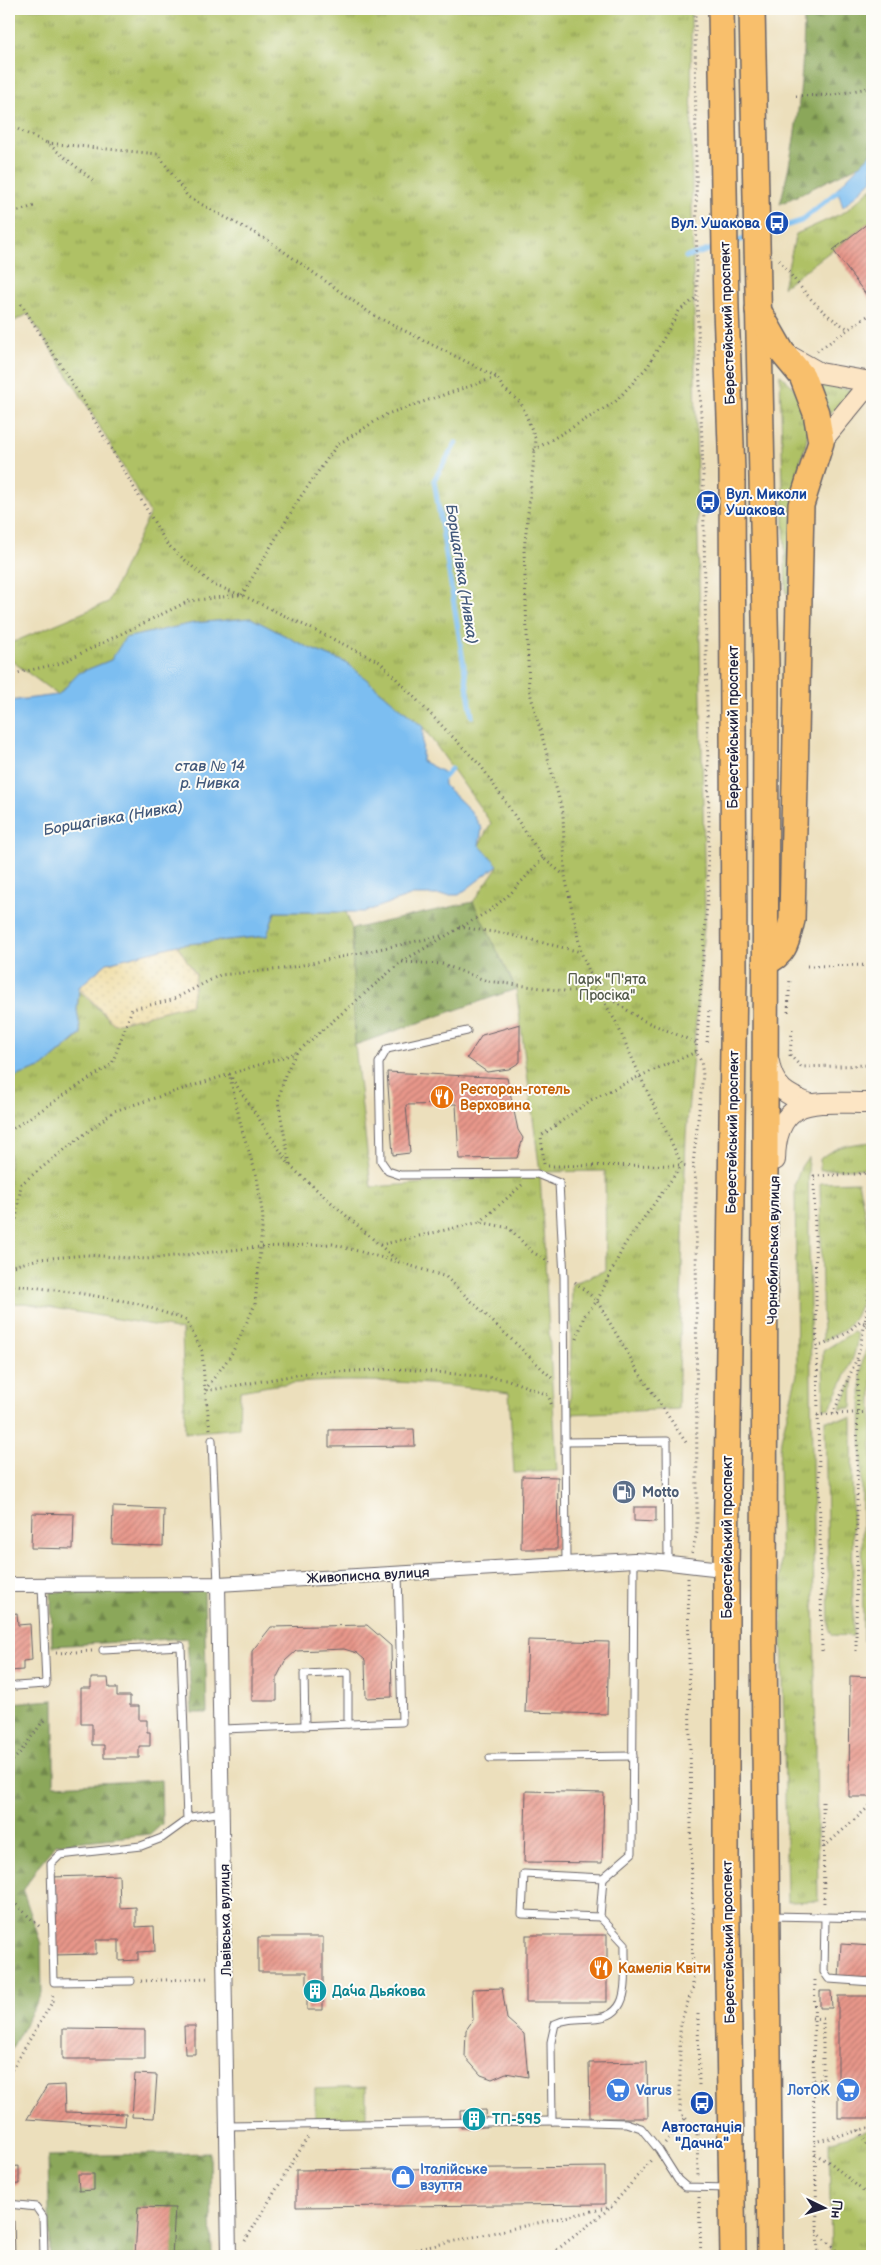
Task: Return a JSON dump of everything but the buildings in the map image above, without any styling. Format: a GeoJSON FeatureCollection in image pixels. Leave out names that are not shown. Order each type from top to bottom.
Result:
{"type":"FeatureCollection","features":[{"type":"Feature","properties":{"kind":"highway","name":"Берестейський проспект"},"geometry":{"type":"LineString","coordinates":[[721,9],[724,213],[732,472],[734,952],[726,1569],[726,1872],[733,2256]]}},
{"type":"Feature","properties":{"kind":"highway"},"geometry":{"type":"LineString","coordinates":[[752,9],[756,213],[765,262],[757,308],[766,664],[765,1916],[770,2256]]}},
{"type":"Feature","properties":{"kind":"highway"},"geometry":{"type":"LineString","coordinates":[[757,308],[782,352],[802,376],[816,412],[821,442],[801,505],[792,920],[785,948],[776,958],[766,962]]}},
{"type":"Feature","properties":{"kind":"main road"},"geometry":{"type":"LineString","coordinates":[[782,352],[820,373],[871,381]]}},
{"type":"Feature","properties":{"kind":"main road"},"geometry":{"type":"LineString","coordinates":[[821,442],[871,381]]}},
{"type":"Feature","properties":{"kind":"main road","name":"Чорнобильська вулиця"},"geometry":{"type":"LineString","coordinates":[[766,1042],[771,1070],[778,1087],[789,1096],[810,1104]]}},
{"type":"Feature","properties":{"kind":"main road","name":"Чорнобильська вулиця"},"geometry":{"type":"LineString","coordinates":[[764,1412],[770,1386],[775,1143],[780,1125],[786,1116],[795,1109],[810,1104],[872,1103]]}},
{"type":"Feature","properties":{"kind":"street","name":"Живописна вулиця"},"geometry":{"type":"LineString","coordinates":[[9,1585],[218,1584],[634,1560],[668,1561],[690,1567],[726,1569]]}},
{"type":"Feature","properties":{"kind":"street","name":"Львівська вулиця"},"geometry":{"type":"LineString","coordinates":[[218,1584],[228,2126],[235,2252]]}},
{"type":"Feature","properties":{"kind":"lane"},"geometry":{"type":"LineString","coordinates":[[467,1031],[388,1049],[383,1054],[379,1063],[381,1161],[388,1171],[400,1175],[535,1174],[559,1183],[564,1277],[566,1564]]}},
{"type":"Feature","properties":{"kind":"lane"},"geometry":{"type":"LineString","coordinates":[[212,1440],[218,1584]]}},
{"type":"Feature","properties":{"kind":"lane"},"geometry":{"type":"LineString","coordinates":[[566,1442],[667,1441],[668,1561]]}},
{"type":"Feature","properties":{"kind":"lane"},"geometry":{"type":"LineString","coordinates":[[552,2121],[551,2042],[555,2024],[564,2019],[606,2018],[617,2011],[623,1999],[625,1944],[600,1917],[522,1914],[524,1874],[602,1878],[632,1854],[634,1560]]}},
{"type":"Feature","properties":{"kind":"lane"},"geometry":{"type":"LineString","coordinates":[[222,1729],[402,1722],[398,1573]]}},
{"type":"Feature","properties":{"kind":"lane"},"geometry":{"type":"LineString","coordinates":[[16,1686],[46,1684],[42,1585]]}},
{"type":"Feature","properties":{"kind":"lane"},"geometry":{"type":"LineString","coordinates":[[103,1650],[181,1646],[187,1820]]}},
{"type":"Feature","properties":{"kind":"lane"},"geometry":{"type":"LineString","coordinates":[[304,1726],[304,1674],[348,1672],[348,1724]]}},
{"type":"Feature","properties":{"kind":"lane"},"geometry":{"type":"LineString","coordinates":[[490,1758],[633,1756]]}},
{"type":"Feature","properties":{"kind":"lane"},"geometry":{"type":"LineString","coordinates":[[131,1981],[54,1982],[51,1864],[60,1855],[141,1846],[162,1838],[191,1817],[223,1812]]}},
{"type":"Feature","properties":{"kind":"lane"},"geometry":{"type":"LineString","coordinates":[[600,1917],[602,1878]]}},
{"type":"Feature","properties":{"kind":"lane"},"geometry":{"type":"LineString","coordinates":[[765,1916],[872,1918]]}},
{"type":"Feature","properties":{"kind":"lane"},"geometry":{"type":"LineString","coordinates":[[824,1918],[824,1972],[829,1979],[872,1982]]}},
{"type":"Feature","properties":{"kind":"lane"},"geometry":{"type":"LineString","coordinates":[[228,2126],[552,2121],[626,2123],[641,2128],[659,2150],[678,2180],[686,2187],[731,2188]]}},
{"type":"Feature","properties":{"kind":"lane"},"geometry":{"type":"LineString","coordinates":[[9,2204],[36,2207],[43,2217],[44,2256]]}},
{"type":"Feature","properties":{"kind":"path"},"geometry":{"type":"LineString","coordinates":[[695,9],[697,298],[703,473],[709,822],[708,892],[696,1052],[701,1061],[702,1075],[693,1164],[696,1183],[696,1532]]}},
{"type":"Feature","properties":{"kind":"path"},"geometry":{"type":"LineString","coordinates":[[796,96],[833,95],[872,87]]}},
{"type":"Feature","properties":{"kind":"path"},"geometry":{"type":"LineString","coordinates":[[9,125],[47,143],[95,182]]}},
{"type":"Feature","properties":{"kind":"path"},"geometry":{"type":"LineString","coordinates":[[47,143],[158,154],[188,197],[268,241],[373,315],[497,377],[503,388],[521,403],[536,440],[524,550],[529,689],[563,813],[565,876],[581,952],[597,990],[616,1022],[682,1165]]}},
{"type":"Feature","properties":{"kind":"path"},"geometry":{"type":"LineString","coordinates":[[9,214],[34,206]]}},
{"type":"Feature","properties":{"kind":"path"},"geometry":{"type":"LineString","coordinates":[[765,262],[838,323],[848,329]]}},
{"type":"Feature","properties":{"kind":"path"},"geometry":{"type":"LineString","coordinates":[[534,450],[615,402],[648,366],[679,311],[697,298]]}},
{"type":"Feature","properties":{"kind":"path"},"geometry":{"type":"LineString","coordinates":[[21,304],[79,394],[167,544],[213,586],[242,595],[380,662],[481,766],[543,858],[565,876]]}},
{"type":"Feature","properties":{"kind":"path"},"geometry":{"type":"LineString","coordinates":[[815,352],[872,313]]}},
{"type":"Feature","properties":{"kind":"path"},"geometry":{"type":"LineString","coordinates":[[242,595],[299,499],[337,446],[387,414],[497,377]]}},
{"type":"Feature","properties":{"kind":"path"},"geometry":{"type":"LineString","coordinates":[[9,675],[61,663],[190,601],[242,595]]}},
{"type":"Feature","properties":{"kind":"path"},"geometry":{"type":"LineString","coordinates":[[291,1166],[284,1140],[278,1102],[285,1075],[296,1053],[401,962],[458,927],[489,911],[510,893],[543,858]]}},
{"type":"Feature","properties":{"kind":"path"},"geometry":{"type":"LineString","coordinates":[[458,927],[507,934],[581,952]]}},
{"type":"Feature","properties":{"kind":"path"},"geometry":{"type":"LineString","coordinates":[[9,1131],[112,1064],[132,1009],[172,1000],[220,975],[283,969],[444,936]]}},
{"type":"Feature","properties":{"kind":"path"},"geometry":{"type":"LineString","coordinates":[[401,962],[442,964],[487,981],[565,992],[597,990],[642,1020],[697,1043]]}},
{"type":"Feature","properties":{"kind":"path"},"geometry":{"type":"LineString","coordinates":[[807,966],[872,966]]}},
{"type":"Feature","properties":{"kind":"path"},"geometry":{"type":"LineString","coordinates":[[788,1013],[790,978]]}},
{"type":"Feature","properties":{"kind":"path"},"geometry":{"type":"LineString","coordinates":[[706,1042],[709,1009]]}},
{"type":"Feature","properties":{"kind":"path"},"geometry":{"type":"LineString","coordinates":[[792,1030],[790,1055],[801,1067],[872,1065]]}},
{"type":"Feature","properties":{"kind":"path"},"geometry":{"type":"LineString","coordinates":[[544,1166],[541,1136],[591,1100],[696,1052]]}},
{"type":"Feature","properties":{"kind":"path"},"geometry":{"type":"LineString","coordinates":[[9,1226],[16,1220],[21,1184],[114,1111],[296,1053]]}},
{"type":"Feature","properties":{"kind":"path"},"geometry":{"type":"LineString","coordinates":[[229,1074],[291,1166],[399,1262]]}},
{"type":"Feature","properties":{"kind":"path"},"geometry":{"type":"LineString","coordinates":[[205,1391],[231,1355],[255,1304],[263,1218],[257,1177],[242,1130],[229,1074]]}},
{"type":"Feature","properties":{"kind":"path"},"geometry":{"type":"LineString","coordinates":[[576,1343],[584,1316],[597,1301],[625,1244],[682,1165]]}},
{"type":"Feature","properties":{"kind":"path"},"geometry":{"type":"LineString","coordinates":[[480,1222],[544,1166],[688,1166]]}},
{"type":"Feature","properties":{"kind":"path"},"geometry":{"type":"LineString","coordinates":[[822,1651],[814,1176],[872,1173]]}},
{"type":"Feature","properties":{"kind":"path"},"geometry":{"type":"LineString","coordinates":[[9,1268],[39,1259],[86,1255],[146,1258],[260,1247],[332,1244],[446,1277],[565,1390]]}},
{"type":"Feature","properties":{"kind":"path"},"geometry":{"type":"LineString","coordinates":[[856,1651],[856,1413],[858,1356],[872,1274]]}},
{"type":"Feature","properties":{"kind":"path"},"geometry":{"type":"LineString","coordinates":[[9,1284],[136,1303],[186,1320],[202,1352],[212,1440]]}},
{"type":"Feature","properties":{"kind":"path"},"geometry":{"type":"LineString","coordinates":[[865,1323],[872,1316]]}},
{"type":"Feature","properties":{"kind":"path"},"geometry":{"type":"LineString","coordinates":[[816,1346],[823,1345],[847,1333],[860,1321],[872,1330]]}},
{"type":"Feature","properties":{"kind":"path"},"geometry":{"type":"LineString","coordinates":[[833,1414],[858,1356]]}},
{"type":"Feature","properties":{"kind":"path"},"geometry":{"type":"LineString","coordinates":[[205,1391],[308,1373],[404,1369],[506,1379],[548,1395],[566,1442]]}},
{"type":"Feature","properties":{"kind":"path"},"geometry":{"type":"LineString","coordinates":[[817,1414],[872,1412]]}},
{"type":"Feature","properties":{"kind":"path"},"geometry":{"type":"LineString","coordinates":[[550,2256],[611,2208],[685,2118],[680,2112],[680,2024],[693,1988],[688,1580]]}},
{"type":"Feature","properties":{"kind":"path"},"geometry":{"type":"LineString","coordinates":[[64,1652],[103,1650]]}},
{"type":"Feature","properties":{"kind":"path"},"geometry":{"type":"LineString","coordinates":[[9,1764],[19,1754],[46,1718]]}},
{"type":"Feature","properties":{"kind":"path"},"geometry":{"type":"LineString","coordinates":[[823,1802],[824,1918]]}},
{"type":"Feature","properties":{"kind":"path"},"geometry":{"type":"LineString","coordinates":[[823,1847],[872,1804]]}},
{"type":"Feature","properties":{"kind":"path"},"geometry":{"type":"LineString","coordinates":[[9,1898],[52,1938]]}},
{"type":"Feature","properties":{"kind":"path"},"geometry":{"type":"LineString","coordinates":[[818,2256],[812,2080],[812,2018],[815,1972],[824,1972]]}},
{"type":"Feature","properties":{"kind":"path"},"geometry":{"type":"LineString","coordinates":[[131,1981],[209,1978]]}},
{"type":"Feature","properties":{"kind":"path"},"geometry":{"type":"LineString","coordinates":[[9,2074],[53,2001],[54,1982]]}},
{"type":"Feature","properties":{"kind":"path"},"geometry":{"type":"LineString","coordinates":[[698,2014],[699,2084]]}},
{"type":"Feature","properties":{"kind":"path"},"geometry":{"type":"LineString","coordinates":[[812,2018],[823,2018],[823,2080],[812,2080]]}},
{"type":"Feature","properties":{"kind":"path"},"geometry":{"type":"LineString","coordinates":[[235,2252],[315,2125]]}},
{"type":"Feature","properties":{"kind":"path"},"geometry":{"type":"LineString","coordinates":[[814,2142],[872,2127]]}},
{"type":"Feature","properties":{"kind":"path"},"geometry":{"type":"LineString","coordinates":[[859,2130],[872,2154]]}},
{"type":"Feature","properties":{"kind":"path"},"geometry":{"type":"LineString","coordinates":[[815,2154],[832,2164],[872,2198]]}},
{"type":"Feature","properties":{"kind":"path"},"geometry":{"type":"LineString","coordinates":[[386,2256],[611,2208]]}},
{"type":"Feature","properties":{"kind":"path"},"geometry":{"type":"LineString","coordinates":[[817,2231],[842,2256]]}},
{"type":"Feature","properties":{"kind":"path"},"geometry":{"type":"LineString","coordinates":[[627,2256],[689,2253]]}},
{"type":"Feature","properties":{"kind":"green space","name":"Парк \"П'ята Просіка\""},"geometry":{"type":"Polygon","coordinates":[[[9,9],[691,9],[692,207],[705,916],[686,1135],[678,1409],[570,1414],[572,1284],[606,1270],[605,1171],[540,1172],[516,989],[473,902],[498,866],[479,845],[491,823],[423,727],[347,663],[309,648],[251,618],[194,623],[126,638],[111,660],[79,673],[58,695],[9,659],[9,644],[108,602],[150,513],[87,405],[28,314],[9,324],[9,9]]]}},
{"type":"Feature","properties":{"kind":"green space"},"geometry":{"type":"Polygon","coordinates":[[[804,9],[872,9],[872,153],[864,163],[780,204],[795,132],[803,58],[804,9]]]}},
{"type":"Feature","properties":{"kind":"green space"},"geometry":{"type":"Polygon","coordinates":[[[872,188],[872,220],[783,287],[796,234],[845,212],[872,188]]]}},
{"type":"Feature","properties":{"kind":"green space"},"geometry":{"type":"Polygon","coordinates":[[[780,375],[791,385],[800,398],[806,412],[808,427],[807,440],[798,472],[795,493],[790,593],[786,593],[780,375]]]}},
{"type":"Feature","properties":{"kind":"green space"},"geometry":{"type":"Polygon","coordinates":[[[818,384],[852,390],[830,414],[818,384]]]}},
{"type":"Feature","properties":{"kind":"green space"},"geometry":{"type":"Polygon","coordinates":[[[473,902],[516,989],[355,1045],[352,929],[473,902]]]}},
{"type":"Feature","properties":{"kind":"green space"},"geometry":{"type":"Polygon","coordinates":[[[275,912],[346,912],[352,929],[355,1045],[371,1187],[540,1175],[557,1471],[514,1473],[509,1393],[456,1387],[403,1382],[349,1381],[261,1387],[240,1391],[239,1428],[185,1433],[182,1330],[24,1303],[9,1304],[9,1079],[43,1067],[81,1035],[77,1010],[79,990],[114,1024],[191,1004],[196,975],[177,945],[267,936],[275,912]]]}},
{"type":"Feature","properties":{"kind":"green space"},"geometry":{"type":"Polygon","coordinates":[[[872,1142],[872,1168],[820,1170],[820,1159],[826,1154],[838,1148],[872,1142]]]}},
{"type":"Feature","properties":{"kind":"green space"},"geometry":{"type":"Polygon","coordinates":[[[808,1157],[818,1901],[787,1902],[779,1463],[781,1439],[797,1374],[795,1184],[801,1167],[808,1157]]]}},
{"type":"Feature","properties":{"kind":"green space"},"geometry":{"type":"Polygon","coordinates":[[[858,1182],[872,1246],[864,1296],[855,1317],[844,1330],[823,1341],[820,1183],[858,1182]]]}},
{"type":"Feature","properties":{"kind":"green space"},"geometry":{"type":"Polygon","coordinates":[[[853,1332],[857,1334],[855,1352],[830,1408],[824,1409],[823,1351],[853,1332]]]}},
{"type":"Feature","properties":{"kind":"green space"},"geometry":{"type":"Polygon","coordinates":[[[872,1341],[872,1642],[863,1641],[861,1372],[863,1358],[872,1341]]]}},
{"type":"Feature","properties":{"kind":"green space"},"geometry":{"type":"Polygon","coordinates":[[[853,1379],[852,1408],[840,1409],[853,1379]]]}},
{"type":"Feature","properties":{"kind":"green space"},"geometry":{"type":"Polygon","coordinates":[[[852,1418],[853,1636],[833,1635],[829,1629],[825,1420],[852,1418]]]}},
{"type":"Feature","properties":{"kind":"green space"},"geometry":{"type":"Polygon","coordinates":[[[204,1590],[207,1713],[192,1713],[187,1638],[52,1646],[51,1592],[204,1590]]]}},
{"type":"Feature","properties":{"kind":"green space"},"geometry":{"type":"Polygon","coordinates":[[[54,1700],[54,1785],[161,1780],[162,1824],[151,1834],[56,1844],[38,1866],[23,1891],[41,1944],[42,1994],[9,2053],[9,1703],[54,1700]]]}},
{"type":"Feature","properties":{"kind":"green space"},"geometry":{"type":"Polygon","coordinates":[[[366,2087],[366,2119],[315,2120],[315,2089],[366,2087]]]}},
{"type":"Feature","properties":{"kind":"green space"},"geometry":{"type":"Polygon","coordinates":[[[872,2129],[872,2256],[831,2256],[829,2142],[872,2129]]]}},
{"type":"Feature","properties":{"kind":"green space"},"geometry":{"type":"Polygon","coordinates":[[[210,2153],[212,2256],[50,2256],[48,2156],[210,2153]]]}},
{"type":"Feature","properties":{"kind":"sand"},"geometry":{"type":"Polygon","coordinates":[[[177,945],[196,975],[191,1004],[114,1024],[79,987],[107,963],[177,945]]]}},
{"type":"Feature","properties":{"kind":"water"},"geometry":{"type":"Polygon","coordinates":[[[872,153],[872,180],[843,207],[837,188],[872,153]]]}},
{"type":"Feature","properties":{"kind":"water","name":"став № 14 р. Нивка"},"geometry":{"type":"Polygon","coordinates":[[[251,618],[309,648],[347,663],[423,727],[422,761],[443,772],[444,785],[470,810],[482,829],[479,845],[498,865],[459,895],[413,895],[364,912],[275,912],[267,936],[177,945],[107,963],[79,987],[77,1010],[81,1034],[43,1067],[9,1079],[9,701],[58,695],[79,673],[111,660],[125,638],[194,623],[251,618]]]}},
{"type":"Feature","properties":{"kind":"waterway","name":"Борщагівка (Нивка)"},"geometry":{"type":"LineString","coordinates":[[763,233],[801,221],[843,187]]}},
{"type":"Feature","properties":{"kind":"waterway","name":"Борщагівка (Нивка)"},"geometry":{"type":"LineString","coordinates":[[732,243],[750,237]]}},
{"type":"Feature","properties":{"kind":"waterway","name":"Борщагівка (Нивка)"},"geometry":{"type":"LineString","coordinates":[[686,257],[719,247]]}},
{"type":"Feature","properties":{"kind":"waterway","name":"Борщагівка (Нивка)"},"geometry":{"type":"LineString","coordinates":[[456,443],[434,480],[472,716]]}},
{"type":"Feature","properties":{"kind":"waterway","name":"Борщагівка (Нивка)"},"geometry":{"type":"LineString","coordinates":[[440,781],[451,769]]}},
{"type":"Feature","properties":{"kind":"place","name":"Вул. Ушакова"},"geometry":{"type":"Point","coordinates":[777,223]}},
{"type":"Feature","properties":{"kind":"place","name":"Вул. Миколи Ушакова"},"geometry":{"type":"Point","coordinates":[708,502]}},
{"type":"Feature","properties":{"kind":"place","name":"Ресторан-готель Верховина"},"geometry":{"type":"Point","coordinates":[442,1097]}},
{"type":"Feature","properties":{"kind":"place","name":"Motto"},"geometry":{"type":"Point","coordinates":[624,1492]}},
{"type":"Feature","properties":{"kind":"place","name":"Камелія Квіти"},"geometry":{"type":"Point","coordinates":[601,1968]}},
{"type":"Feature","properties":{"kind":"place","name":"Да́ча Дья́кова"},"geometry":{"type":"Point","coordinates":[315,1991]}},
{"type":"Feature","properties":{"kind":"place","name":"Varus"},"geometry":{"type":"Point","coordinates":[618,2090]}},
{"type":"Feature","properties":{"kind":"place","name":"ЛотОК"},"geometry":{"type":"Point","coordinates":[848,2090]}},
{"type":"Feature","properties":{"kind":"place","name":"Автостанція \"Дачна\""},"geometry":{"type":"Point","coordinates":[702,2103]}},
{"type":"Feature","properties":{"kind":"place","name":"ТП-595"},"geometry":{"type":"Point","coordinates":[474,2119]}},
{"type":"Feature","properties":{"kind":"place","name":"Італійське взуття"},"geometry":{"type":"Point","coordinates":[403,2177]}}]}
